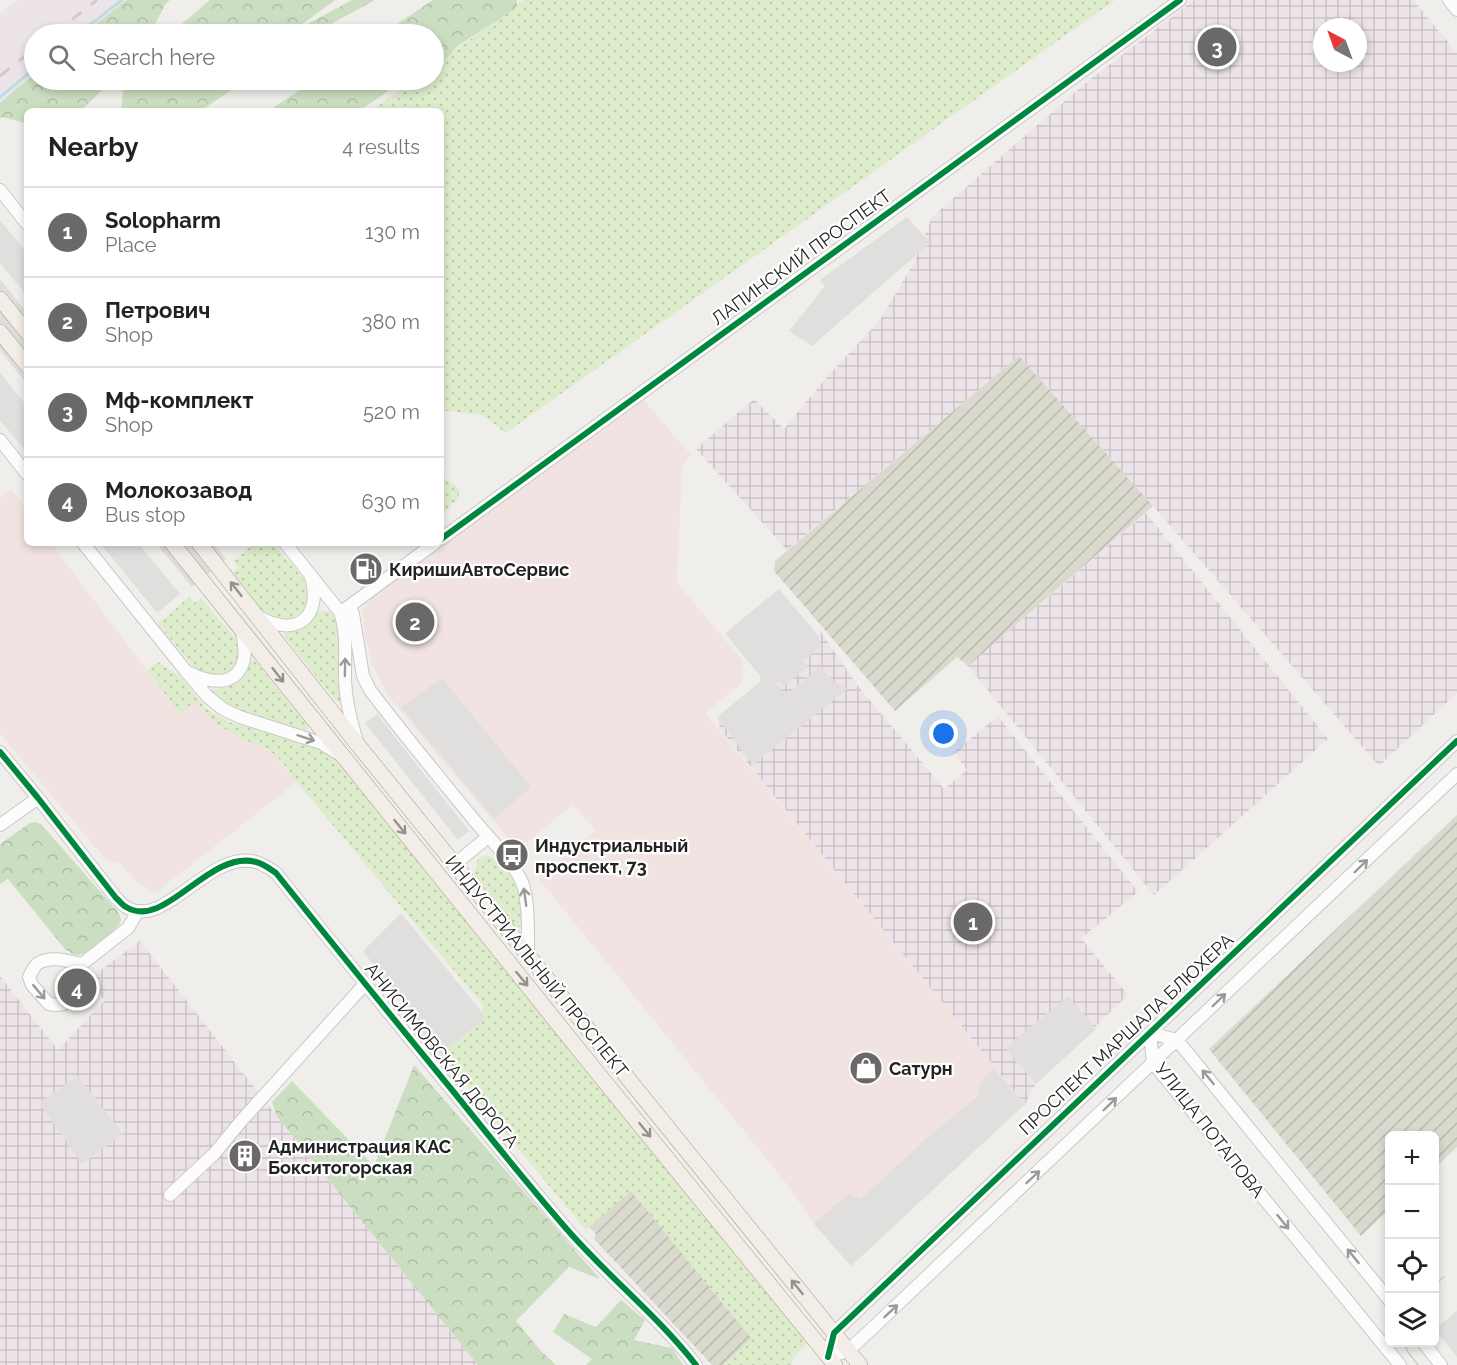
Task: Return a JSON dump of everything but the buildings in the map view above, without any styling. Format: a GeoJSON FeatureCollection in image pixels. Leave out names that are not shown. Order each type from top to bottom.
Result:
{"type":"FeatureCollection","features":[{"type":"Feature","properties":{"kind":"main road"},"geometry":{"type":"LineString","coordinates":[[0,299],[24,328]]}},
{"type":"Feature","properties":{"kind":"main road"},"geometry":{"type":"LineString","coordinates":[[0,332],[24,361]]}},
{"type":"Feature","properties":{"kind":"main road","name":"ИНДУСТРИАЛЬНЫЙ ПРОСПЕКТ"},"geometry":{"type":"LineString","coordinates":[[174,546],[831,1361]]}},
{"type":"Feature","properties":{"kind":"main road","name":"ИНДУСТРИАЛЬНЫЙ ПРОСПЕКТ"},"geometry":{"type":"LineString","coordinates":[[201,546],[358,745],[860,1365]]}},
{"type":"Feature","properties":{"kind":"street","name":"ЛАПИНСКИЙ ПРОСПЕКТ"},"geometry":{"type":"LineString","coordinates":[[444,536],[1180,0]]}},
{"type":"Feature","properties":{"kind":"street"},"geometry":{"type":"LineString","coordinates":[[1449,0],[1457,10]]}},
{"type":"Feature","properties":{"kind":"street"},"geometry":{"type":"LineString","coordinates":[[0,190],[24,220]]}},
{"type":"Feature","properties":{"kind":"street"},"geometry":{"type":"LineString","coordinates":[[0,440],[24,470]]}},
{"type":"Feature","properties":{"kind":"street"},"geometry":{"type":"LineString","coordinates":[[85,546],[207,696],[223,709],[240,717],[321,743],[343,756]]}},
{"type":"Feature","properties":{"kind":"street"},"geometry":{"type":"LineString","coordinates":[[288,546],[310,573],[345,609],[353,614],[363,676],[370,690],[517,873],[525,893],[528,955]]}},
{"type":"Feature","properties":{"kind":"street"},"geometry":{"type":"LineString","coordinates":[[358,745],[349,716],[343,622],[345,609],[431,546]]}},
{"type":"Feature","properties":{"kind":"street"},"geometry":{"type":"LineString","coordinates":[[257,615],[270,623],[283,626],[296,624],[305,619],[312,607],[314,597],[314,586],[310,573]]}},
{"type":"Feature","properties":{"kind":"street"},"geometry":{"type":"LineString","coordinates":[[185,670],[205,680],[217,682],[228,679],[238,672],[244,662],[242,629]]}},
{"type":"Feature","properties":{"kind":"street","name":"ПРОСПЕКТ МАРШАЛА БЛЮХЕРА"},"geometry":{"type":"LineString","coordinates":[[834,1333],[1457,741]]}},
{"type":"Feature","properties":{"kind":"street"},"geometry":{"type":"LineString","coordinates":[[0,752],[116,897],[126,907],[138,911],[128,928],[82,964],[71,996],[64,1004],[49,1004],[32,985],[29,977],[37,965],[47,960],[59,959],[82,964]]}},
{"type":"Feature","properties":{"kind":"street"},"geometry":{"type":"LineString","coordinates":[[831,1361],[848,1351],[1457,774]]}},
{"type":"Feature","properties":{"kind":"street"},"geometry":{"type":"LineString","coordinates":[[0,825],[38,798]]}},
{"type":"Feature","properties":{"kind":"street"},"geometry":{"type":"LineString","coordinates":[[455,864],[488,837]]}},
{"type":"Feature","properties":{"kind":"street","name":"АНИСИМОВСКАЯ ДОРОГА"},"geometry":{"type":"LineString","coordinates":[[138,911],[160,908],[206,876],[232,862],[255,862],[267,866],[276,873],[567,1229],[643,1305],[696,1365]]}},
{"type":"Feature","properties":{"kind":"street"},"geometry":{"type":"LineString","coordinates":[[170,1195],[214,1154],[365,984]]}},
{"type":"Feature","properties":{"kind":"street","name":"УЛИЦА ПОТАПОВА"},"geometry":{"type":"LineString","coordinates":[[1385,1296],[1177,1040],[1149,1033],[1153,1063],[1400,1365]]}},
{"type":"Feature","properties":{"kind":"street"},"geometry":{"type":"LineString","coordinates":[[831,1361],[834,1333]]}},
{"type":"Feature","properties":{"kind":"street"},"geometry":{"type":"LineString","coordinates":[[1427,1347],[1441,1365]]}},
{"type":"Feature","properties":{"kind":"shaded area"},"geometry":{"type":"Polygon","coordinates":[[[18,0],[127,0],[96,24],[24,24],[24,83],[0,103],[0,14],[18,0]]]}},
{"type":"Feature","properties":{"kind":"shaded area"},"geometry":{"type":"Polygon","coordinates":[[[1194,0],[1413,0],[1457,53],[1457,693],[1379,766],[1019,356],[787,550],[696,449],[754,399],[784,429],[827,377],[880,320],[914,263],[932,217],[1087,82],[1194,0]]]}},
{"type":"Feature","properties":{"kind":"shaded area"},"geometry":{"type":"Polygon","coordinates":[[[907,217],[930,243],[812,346],[789,331],[825,286],[820,280],[907,217]]]}},
{"type":"Feature","properties":{"kind":"shaded area"},"geometry":{"type":"Polygon","coordinates":[[[0,220],[24,249],[24,292],[0,263],[0,220]]]}},
{"type":"Feature","properties":{"kind":"shaded area"},"geometry":{"type":"Polygon","coordinates":[[[1019,356],[1153,506],[968,666],[957,657],[895,711],[774,571],[775,561],[1019,356]]]}},
{"type":"Feature","properties":{"kind":"shaded area"},"geometry":{"type":"Polygon","coordinates":[[[0,373],[24,402],[24,449],[0,420],[0,373]]]}},
{"type":"Feature","properties":{"kind":"shaded area"},"geometry":{"type":"Polygon","coordinates":[[[643,399],[691,455],[682,468],[677,583],[743,661],[742,683],[705,713],[1025,1104],[851,1266],[814,1224],[783,1179],[538,878],[596,830],[573,805],[518,850],[389,697],[373,666],[365,637],[362,610],[376,593],[439,546],[444,546],[444,542],[643,399]]]}},
{"type":"Feature","properties":{"kind":"shaded area"},"geometry":{"type":"Polygon","coordinates":[[[11,489],[24,506],[24,546],[53,546],[179,713],[195,702],[215,723],[242,739],[267,748],[297,782],[155,893],[137,882],[119,863],[106,860],[0,734],[0,498],[11,489]]]}},
{"type":"Feature","properties":{"kind":"shaded area"},"geometry":{"type":"Polygon","coordinates":[[[1146,513],[1328,739],[1154,895],[968,666],[1146,513]]]}},
{"type":"Feature","properties":{"kind":"shaded area"},"geometry":{"type":"Polygon","coordinates":[[[102,546],[140,546],[180,594],[157,613],[102,546]]]}},
{"type":"Feature","properties":{"kind":"shaded area"},"geometry":{"type":"Polygon","coordinates":[[[779,589],[816,633],[821,646],[803,661],[808,667],[784,686],[779,681],[776,683],[782,690],[791,691],[821,666],[833,681],[847,689],[753,765],[717,717],[760,682],[760,676],[725,633],[779,589]]]}},
{"type":"Feature","properties":{"kind":"shaded area"},"geometry":{"type":"Polygon","coordinates":[[[821,632],[858,686],[944,789],[967,770],[954,752],[998,716],[1138,892],[1081,938],[1128,995],[1036,1084],[1025,1104],[720,729],[717,718],[821,632]]]}},
{"type":"Feature","properties":{"kind":"shaded area"},"geometry":{"type":"Polygon","coordinates":[[[442,678],[531,787],[494,819],[401,707],[442,678]]]}},
{"type":"Feature","properties":{"kind":"shaded area"},"geometry":{"type":"Polygon","coordinates":[[[377,714],[469,831],[458,840],[365,723],[377,714]]]}},
{"type":"Feature","properties":{"kind":"shaded area"},"geometry":{"type":"Polygon","coordinates":[[[1457,815],[1457,1147],[1439,1164],[1439,1131],[1385,1131],[1385,1214],[1361,1236],[1209,1049],[1457,815]]]}},
{"type":"Feature","properties":{"kind":"shaded area"},"geometry":{"type":"Polygon","coordinates":[[[401,913],[486,1017],[440,1055],[363,951],[401,913]]]}},
{"type":"Feature","properties":{"kind":"shaded area"},"geometry":{"type":"Polygon","coordinates":[[[140,941],[276,1115],[478,1365],[0,1365],[0,976],[58,1050],[104,1001],[90,978],[140,941]]]}},
{"type":"Feature","properties":{"kind":"shaded area"},"geometry":{"type":"Polygon","coordinates":[[[1068,996],[1096,1029],[1036,1084],[1005,1048],[1068,996]]]}},
{"type":"Feature","properties":{"kind":"shaded area"},"geometry":{"type":"Polygon","coordinates":[[[994,1069],[1025,1104],[851,1266],[814,1224],[848,1194],[861,1199],[927,1138],[977,1097],[980,1082],[994,1069]]]}},
{"type":"Feature","properties":{"kind":"shaded area"},"geometry":{"type":"Polygon","coordinates":[[[78,1076],[123,1134],[82,1164],[39,1103],[78,1076]]]}},
{"type":"Feature","properties":{"kind":"shaded area"},"geometry":{"type":"Polygon","coordinates":[[[631,1190],[752,1339],[723,1365],[712,1365],[594,1239],[596,1234],[589,1227],[631,1190]]]}},
{"type":"Feature","properties":{"kind":"shaded area"},"geometry":{"type":"Polygon","coordinates":[[[1457,1311],[1457,1357],[1439,1334],[1439,1326],[1457,1311]]]}},
{"type":"Feature","properties":{"kind":"green space"},"geometry":{"type":"Polygon","coordinates":[[[127,0],[170,0],[166,3],[155,24],[96,24],[127,0]]]}},
{"type":"Feature","properties":{"kind":"green space"},"geometry":{"type":"Polygon","coordinates":[[[210,0],[335,0],[303,24],[182,24],[210,0]]]}},
{"type":"Feature","properties":{"kind":"green space"},"geometry":{"type":"Polygon","coordinates":[[[352,0],[375,0],[331,24],[308,24],[352,0]]]}},
{"type":"Feature","properties":{"kind":"green space"},"geometry":{"type":"Polygon","coordinates":[[[433,0],[517,0],[517,7],[458,46],[444,61],[444,24],[397,24],[433,0]]]}},
{"type":"Feature","properties":{"kind":"green space"},"geometry":{"type":"Polygon","coordinates":[[[524,0],[1115,0],[506,433],[482,415],[444,410],[444,108],[375,108],[400,90],[444,90],[444,59],[524,0]]]}},
{"type":"Feature","properties":{"kind":"green space"},"geometry":{"type":"Polygon","coordinates":[[[24,83],[24,90],[102,90],[84,108],[24,108],[24,123],[2,117],[0,119],[0,103],[24,83]]]}},
{"type":"Feature","properties":{"kind":"green space"},"geometry":{"type":"Polygon","coordinates":[[[123,90],[232,90],[205,108],[121,108],[123,90]]]}},
{"type":"Feature","properties":{"kind":"green space"},"geometry":{"type":"Polygon","coordinates":[[[300,90],[389,90],[363,108],[273,108],[300,90]]]}},
{"type":"Feature","properties":{"kind":"green space"},"geometry":{"type":"Polygon","coordinates":[[[444,479],[454,484],[460,491],[458,499],[444,512],[444,479]]]}},
{"type":"Feature","properties":{"kind":"green space"},"geometry":{"type":"Polygon","coordinates":[[[251,546],[276,546],[305,583],[308,596],[306,605],[296,616],[289,618],[281,619],[265,613],[232,574],[238,568],[233,561],[251,546]]]}},
{"type":"Feature","properties":{"kind":"green space"},"geometry":{"type":"Polygon","coordinates":[[[189,597],[195,603],[201,598],[237,640],[239,651],[236,664],[228,673],[216,677],[196,670],[158,624],[189,597]]]}},
{"type":"Feature","properties":{"kind":"green space"},"geometry":{"type":"Polygon","coordinates":[[[319,611],[330,612],[337,621],[342,695],[339,702],[284,636],[301,628],[319,611]]]}},
{"type":"Feature","properties":{"kind":"green space"},"geometry":{"type":"Polygon","coordinates":[[[250,661],[255,661],[308,725],[307,730],[236,712],[209,691],[228,687],[236,682],[250,661]]]}},
{"type":"Feature","properties":{"kind":"green space"},"geometry":{"type":"Polygon","coordinates":[[[158,662],[182,678],[205,707],[214,714],[232,723],[313,744],[330,753],[807,1343],[794,1357],[791,1365],[723,1365],[751,1338],[631,1191],[586,1230],[440,1055],[485,1017],[482,1004],[281,761],[267,748],[242,739],[215,723],[195,702],[179,713],[147,670],[158,662]]]}},
{"type":"Feature","properties":{"kind":"green space"},"geometry":{"type":"Polygon","coordinates":[[[30,823],[41,824],[119,913],[121,920],[119,925],[84,954],[75,955],[65,949],[8,879],[0,884],[0,844],[30,823]]]}},
{"type":"Feature","properties":{"kind":"green space"},"geometry":{"type":"Polygon","coordinates":[[[486,855],[504,867],[515,883],[523,924],[519,927],[515,926],[474,875],[478,859],[486,855]]]}},
{"type":"Feature","properties":{"kind":"green space"},"geometry":{"type":"Polygon","coordinates":[[[414,1065],[600,1279],[569,1267],[516,1321],[556,1365],[478,1365],[276,1115],[272,1102],[292,1081],[374,1166],[414,1065]]]}},
{"type":"Feature","properties":{"kind":"green space"},"geometry":{"type":"Polygon","coordinates":[[[621,1300],[645,1320],[634,1340],[672,1348],[683,1365],[586,1365],[592,1359],[553,1332],[564,1314],[596,1327],[621,1300]]]}},
{"type":"Feature","properties":{"kind":"pier"},"geometry":{"type":"Polygon","coordinates":[[[0,279],[24,309],[24,380],[0,350],[0,279]]]}},
{"type":"Feature","properties":{"kind":"pier"},"geometry":{"type":"Polygon","coordinates":[[[158,546],[215,546],[226,559],[192,587],[158,546]]]}},
{"type":"Feature","properties":{"kind":"waterway"},"geometry":{"type":"LineString","coordinates":[[91,24],[122,0]]}},
{"type":"Feature","properties":{"kind":"waterway"},"geometry":{"type":"LineString","coordinates":[[0,97],[24,77]]}},
{"type":"Feature","properties":{"kind":"tram line"},"geometry":{"type":"LineString","coordinates":[[1439,1281],[1444,1277]]}},
{"type":"Feature","properties":{"kind":"tram line"},"geometry":{"type":"LineString","coordinates":[[1406,1347],[1418,1365]]}},
{"type":"Feature","properties":{"kind":"railway"},"geometry":{"type":"LineString","coordinates":[[66,24],[97,0]]}},
{"type":"Feature","properties":{"kind":"railway"},"geometry":{"type":"LineString","coordinates":[[0,76],[24,57]]}},
{"type":"Feature","properties":{"kind":"cycle path"},"geometry":{"type":"LineString","coordinates":[[444,537],[1180,0]]}},
{"type":"Feature","properties":{"kind":"cycle path"},"geometry":{"type":"LineString","coordinates":[[828,1357],[834,1333],[1457,741]]}},
{"type":"Feature","properties":{"kind":"cycle path"},"geometry":{"type":"LineString","coordinates":[[0,752],[116,898],[126,907],[141,911],[156,908],[221,867],[239,861],[256,862],[276,873],[564,1226],[665,1329],[696,1365]]}},
{"type":"Feature","properties":{"kind":"place","name":"Мф-комплект"},"geometry":{"type":"Point","coordinates":[1217,47]}},
{"type":"Feature","properties":{"kind":"place","name":"КиришиАвтоСервис"},"geometry":{"type":"Point","coordinates":[366,569]}},
{"type":"Feature","properties":{"kind":"place","name":"Петрович"},"geometry":{"type":"Point","coordinates":[415,622]}},
{"type":"Feature","properties":{"kind":"place","name":"Индустриальный проспект, 73"},"geometry":{"type":"Point","coordinates":[512,855]}},
{"type":"Feature","properties":{"kind":"place","name":"Solopharm"},"geometry":{"type":"Point","coordinates":[973,922]}},
{"type":"Feature","properties":{"kind":"place","name":"Молокозавод"},"geometry":{"type":"Point","coordinates":[77,988]}},
{"type":"Feature","properties":{"kind":"place","name":"Сатурн"},"geometry":{"type":"Point","coordinates":[866,1068]}},
{"type":"Feature","properties":{"kind":"place","name":"Администрация КАС Бокситогорская"},"geometry":{"type":"Point","coordinates":[245,1156]}}]}
